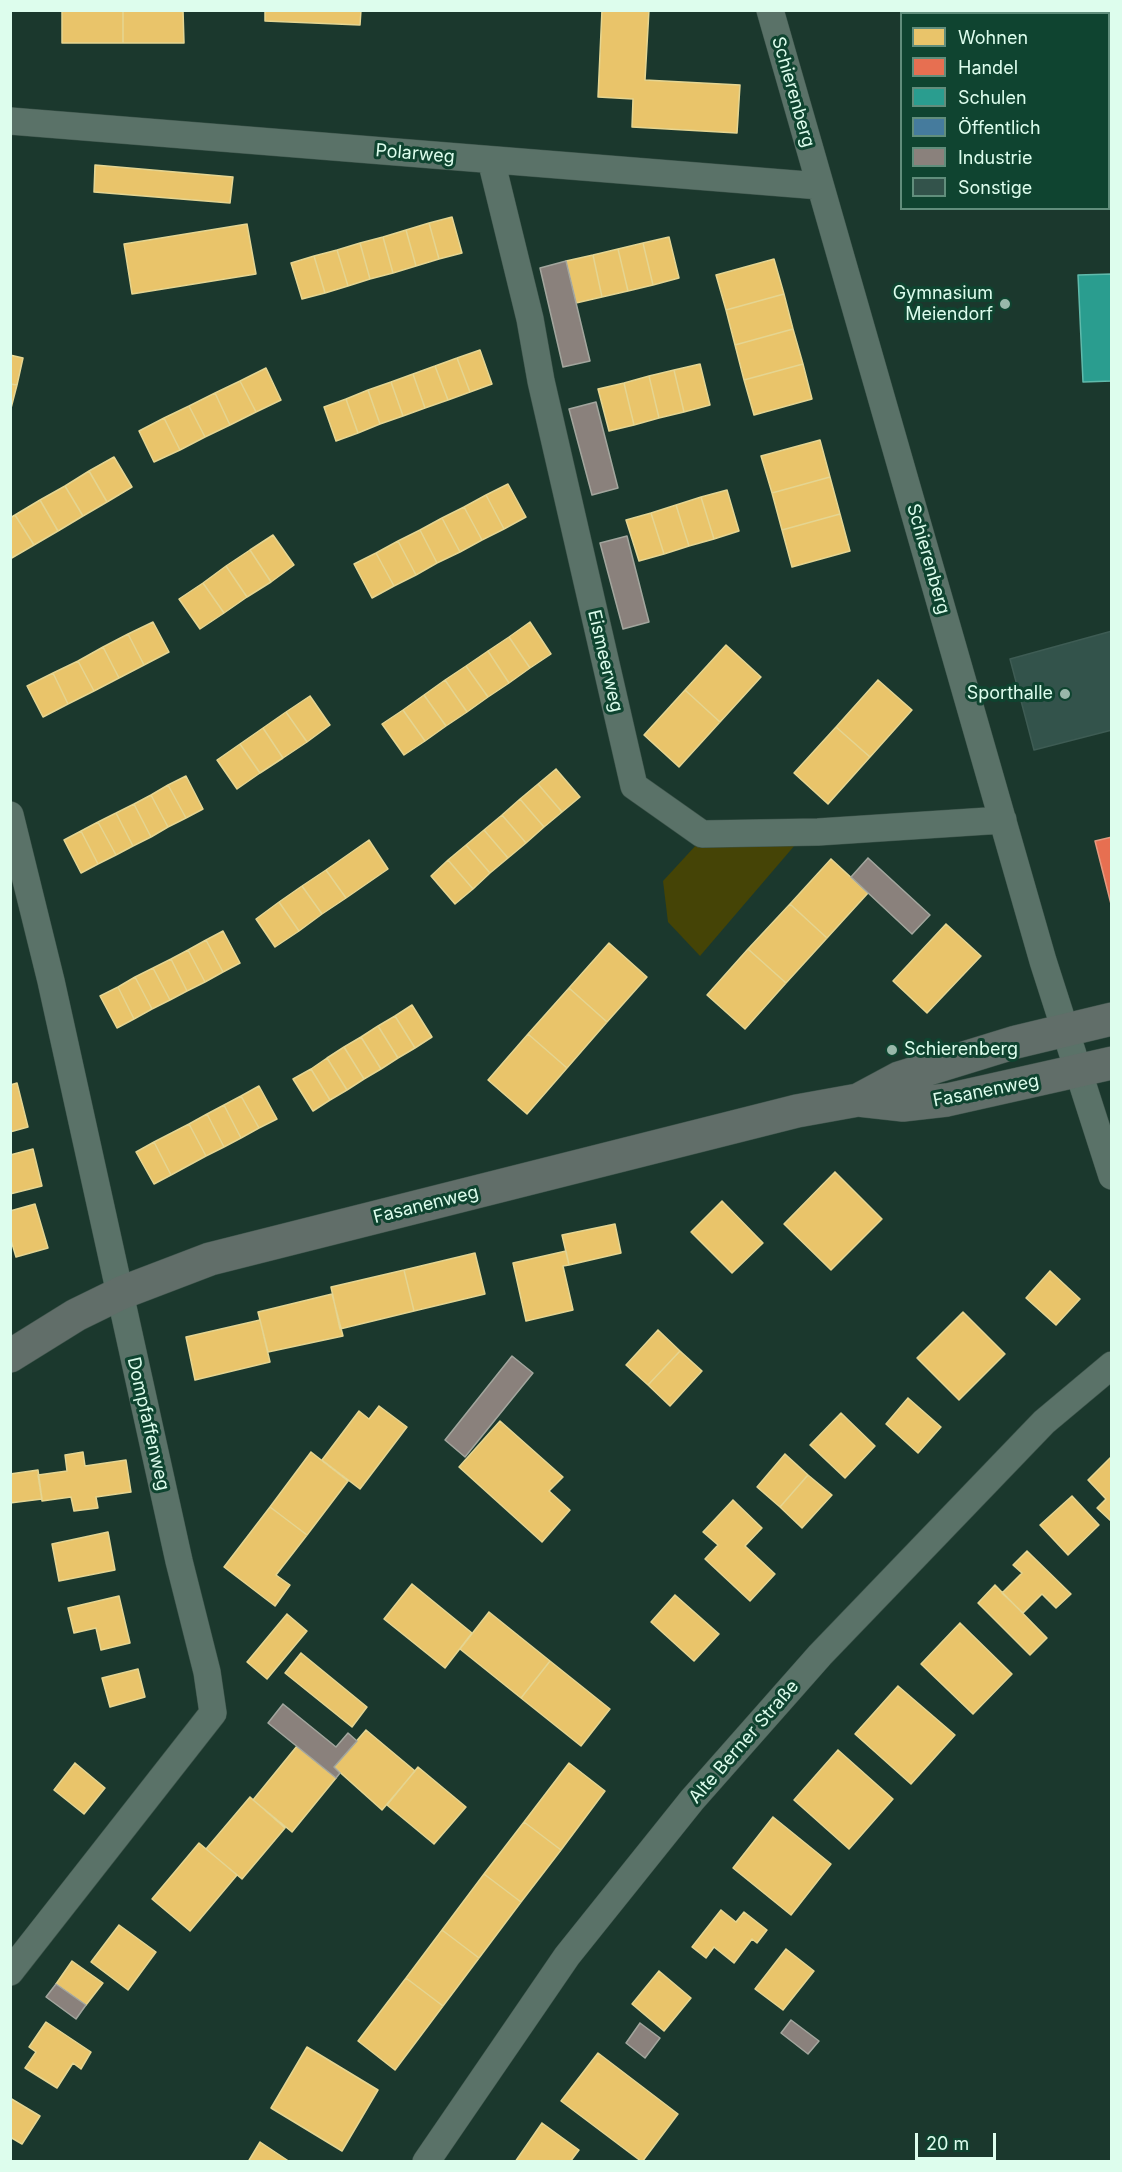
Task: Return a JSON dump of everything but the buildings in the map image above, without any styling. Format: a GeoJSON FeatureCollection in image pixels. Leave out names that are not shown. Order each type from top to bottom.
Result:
{"type":"FeatureCollection","features":[{"type":"Feature","properties":{"kind":"main road","name":"Fasanenweg"},"geometry":{"type":"LineString","coordinates":[[858,1100],[899,1078],[1066,1029],[1112,1019]]}},
{"type":"Feature","properties":{"kind":"main road","name":"Fasanenweg"},"geometry":{"type":"LineString","coordinates":[[10,1356],[76,1316],[121,1293],[210,1259],[797,1111],[858,1100],[903,1105],[947,1100],[1112,1064]]}},
{"type":"Feature","properties":{"kind":"street","name":"Schierenberg"},"geometry":{"type":"LineString","coordinates":[[770,10],[1003,820],[1112,1176]]}},
{"type":"Feature","properties":{"kind":"street","name":"Polarweg"},"geometry":{"type":"LineString","coordinates":[[10,121],[820,186]]}},
{"type":"Feature","properties":{"kind":"street","name":"Eismeerweg"},"geometry":{"type":"LineString","coordinates":[[491,160],[530,320],[541,381],[634,786],[702,834],[818,832],[1003,820]]}},
{"type":"Feature","properties":{"kind":"street","name":"Dompfaffenweg"},"geometry":{"type":"LineString","coordinates":[[10,815],[121,1293],[179,1561],[207,1672],[213,1713],[10,1972]]}},
{"type":"Feature","properties":{"kind":"street","name":"Alte Berner Straße"},"geometry":{"type":"LineString","coordinates":[[426,2162],[567,1956],[692,1800],[820,1655],[1028,1438],[1112,1365]]}},
{"type":"Feature","properties":{"kind":"shaded area"},"geometry":{"type":"Polygon","coordinates":[[[698,843],[795,845],[700,956],[668,922],[663,881],[698,843]]]}},
{"type":"Feature","properties":{"kind":"place","name":"Gymnasium Meiendorf"},"geometry":{"type":"Point","coordinates":[1005,304]}},
{"type":"Feature","properties":{"kind":"place","name":"Sporthalle"},"geometry":{"type":"Point","coordinates":[1065,694]}},
{"type":"Feature","properties":{"kind":"place","name":"Schierenberg"},"geometry":{"type":"Point","coordinates":[892,1050]}}]}
